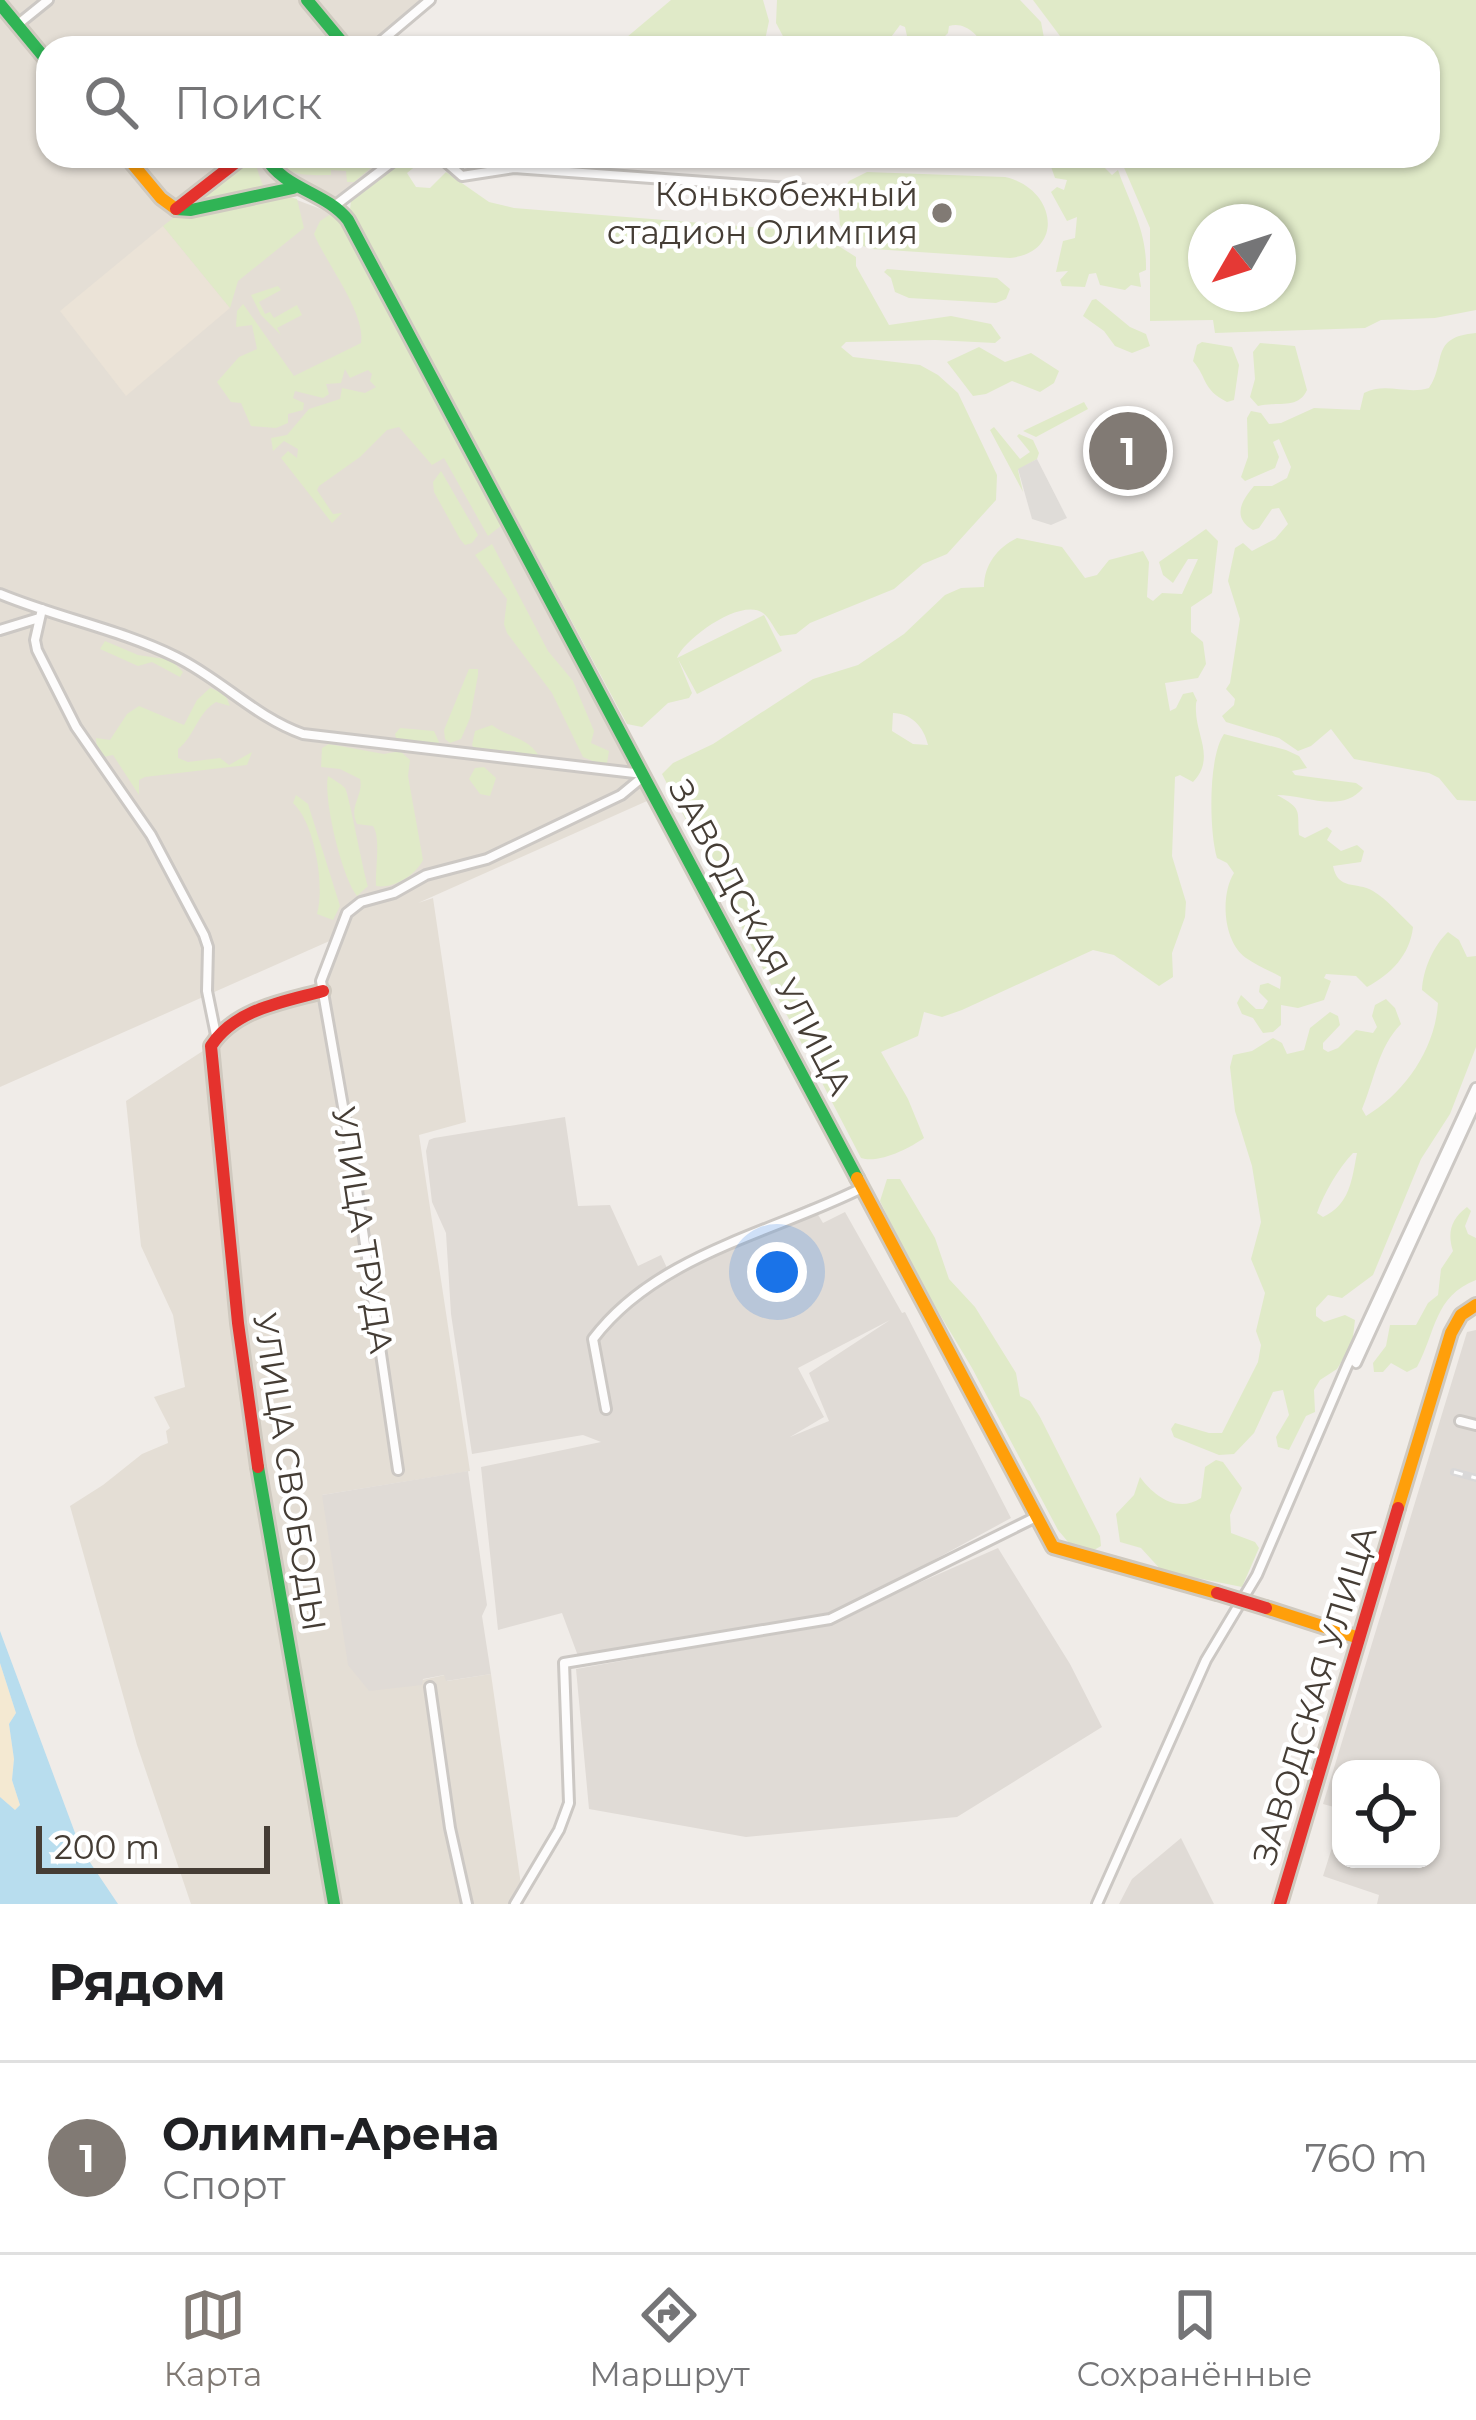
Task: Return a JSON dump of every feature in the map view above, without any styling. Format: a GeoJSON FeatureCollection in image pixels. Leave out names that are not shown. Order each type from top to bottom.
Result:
{"type":"FeatureCollection","features":[{"type":"Feature","properties":{"kind":"main road"},"geometry":{"type":"LineString","coordinates":[[307,0],[337,36]]}},
{"type":"Feature","properties":{"kind":"main road"},"geometry":{"type":"LineString","coordinates":[[0,4],[36,48]]}},
{"type":"Feature","properties":{"kind":"main road"},"geometry":{"type":"LineString","coordinates":[[136,168],[161,199],[176,209],[191,210],[296,187]]}},
{"type":"Feature","properties":{"kind":"main road"},"geometry":{"type":"LineString","coordinates":[[176,209],[229,168]]}},
{"type":"Feature","properties":{"kind":"main road"},"geometry":{"type":"LineString","coordinates":[[273,168],[296,187],[338,204]]}},
{"type":"Feature","properties":{"kind":"main road","name":"ЗАВОДСКАЯ УЛИЦА"},"geometry":{"type":"LineString","coordinates":[[338,204],[1053,1546],[1359,1638]]}},
{"type":"Feature","properties":{"kind":"main road"},"geometry":{"type":"LineString","coordinates":[[213,1040],[260,1011],[323,991]]}},
{"type":"Feature","properties":{"kind":"main road","name":"УЛИЦА СВОБОДЫ"},"geometry":{"type":"LineString","coordinates":[[213,1040],[238,1323],[264,1510],[334,1904]]}},
{"type":"Feature","properties":{"kind":"main road","name":"ЗАВОДСКАЯ УЛИЦА"},"geometry":{"type":"LineString","coordinates":[[1280,1904],[1451,1333],[1461,1315],[1476,1305]]}},
{"type":"Feature","properties":{"kind":"street"},"geometry":{"type":"LineString","coordinates":[[17,25],[48,0]]}},
{"type":"Feature","properties":{"kind":"street"},"geometry":{"type":"LineString","coordinates":[[387,36],[430,0]]}},
{"type":"Feature","properties":{"kind":"street"},"geometry":{"type":"LineString","coordinates":[[338,204],[384,168]]}},
{"type":"Feature","properties":{"kind":"street"},"geometry":{"type":"LineString","coordinates":[[453,168],[462,176],[514,168],[802,189]]}},
{"type":"Feature","properties":{"kind":"street"},"geometry":{"type":"LineString","coordinates":[[0,594],[41,613],[84,620],[166,652],[271,722],[303,734],[644,775]]}},
{"type":"Feature","properties":{"kind":"street"},"geometry":{"type":"LineString","coordinates":[[0,630],[41,613]]}},
{"type":"Feature","properties":{"kind":"street"},"geometry":{"type":"LineString","coordinates":[[41,613],[38,650],[76,727],[151,835],[204,935],[213,1040]]}},
{"type":"Feature","properties":{"kind":"street"},"geometry":{"type":"LineString","coordinates":[[323,991],[321,981],[340,929],[347,914],[361,902],[523,844],[621,795],[644,775]]}},
{"type":"Feature","properties":{"kind":"street","name":"УЛИЦА ТРУДА"},"geometry":{"type":"LineString","coordinates":[[323,991],[398,1469]]}},
{"type":"Feature","properties":{"kind":"street"},"geometry":{"type":"LineString","coordinates":[[1096,1904],[1198,1674],[1257,1575],[1476,1088]]}},
{"type":"Feature","properties":{"kind":"street"},"geometry":{"type":"LineString","coordinates":[[1356,1363],[1476,1102]]}},
{"type":"Feature","properties":{"kind":"street"},"geometry":{"type":"LineString","coordinates":[[606,1409],[592,1340],[613,1312],[692,1262],[863,1187]]}},
{"type":"Feature","properties":{"kind":"street"},"geometry":{"type":"LineString","coordinates":[[1376,1304],[1417,1230]]}},
{"type":"Feature","properties":{"kind":"street"},"geometry":{"type":"LineString","coordinates":[[1460,1420],[1476,1425]]}},
{"type":"Feature","properties":{"kind":"street"},"geometry":{"type":"LineString","coordinates":[[515,1904],[559,1830],[569,1803],[564,1663],[830,1619],[1036,1516]]}},
{"type":"Feature","properties":{"kind":"street"},"geometry":{"type":"LineString","coordinates":[[430,1687],[450,1828],[467,1904]]}},
{"type":"Feature","properties":{"kind":"shaded area"},"geometry":{"type":"Polygon","coordinates":[[[0,0],[430,0],[387,36],[36,36],[36,168],[384,168],[337,204],[296,187],[281,194],[334,214],[430,374],[656,797],[418,903],[433,898],[466,1122],[419,1135],[470,1471],[322,1495],[422,1685],[422,1680],[445,1675],[447,1681],[491,1674],[522,1892],[515,1904],[191,1904],[137,1745],[70,1506],[142,1454],[168,1443],[170,1428],[154,1397],[185,1387],[173,1315],[141,1246],[126,1101],[212,1045],[239,1019],[323,991],[334,939],[0,1087],[0,0]]]}},
{"type":"Feature","properties":{"kind":"shaded area"},"geometry":{"type":"Polygon","coordinates":[[[163,226],[230,308],[126,396],[60,311],[163,226]]]}},
{"type":"Feature","properties":{"kind":"shaded area"},"geometry":{"type":"Polygon","coordinates":[[[1037,459],[1067,518],[1051,525],[1032,519],[1018,469],[1037,459]]]}},
{"type":"Feature","properties":{"kind":"shaded area"},"geometry":{"type":"Polygon","coordinates":[[[565,1117],[578,1206],[610,1205],[638,1266],[661,1255],[667,1268],[811,1203],[823,1223],[845,1212],[905,1312],[1011,1518],[831,1616],[578,1656],[562,1613],[498,1630],[481,1467],[601,1442],[583,1435],[472,1454],[451,1314],[446,1233],[432,1202],[426,1151],[434,1138],[565,1117]],[[890,1320],[798,1368],[824,1417],[790,1437],[829,1421],[809,1373],[890,1320]]]}},
{"type":"Feature","properties":{"kind":"shaded area"},"geometry":{"type":"Polygon","coordinates":[[[1476,1330],[1476,1904],[1377,1904],[1379,1895],[1323,1876],[1332,1848],[1332,1868],[1440,1868],[1440,1760],[1336,1760],[1467,1332],[1476,1330]]]}},
{"type":"Feature","properties":{"kind":"shaded area"},"geometry":{"type":"Polygon","coordinates":[[[468,1471],[487,1605],[482,1616],[491,1674],[446,1681],[444,1675],[423,1679],[422,1685],[369,1691],[348,1665],[322,1495],[468,1471]]]}},
{"type":"Feature","properties":{"kind":"shaded area"},"geometry":{"type":"Polygon","coordinates":[[[998,1548],[1070,1664],[1102,1727],[957,1817],[746,1837],[589,1809],[576,1669],[823,1625],[998,1548]]]}},
{"type":"Feature","properties":{"kind":"shaded area"},"geometry":{"type":"Polygon","coordinates":[[[1332,1774],[1332,1806],[1323,1804],[1332,1774]]]}},
{"type":"Feature","properties":{"kind":"shaded area"},"geometry":{"type":"Polygon","coordinates":[[[1181,1838],[1214,1904],[1119,1904],[1132,1879],[1181,1838]]]}},
{"type":"Feature","properties":{"kind":"green space"},"geometry":{"type":"Polygon","coordinates":[[[671,0],[763,0],[769,21],[766,36],[628,36],[671,0]]]}},
{"type":"Feature","properties":{"kind":"green space"},"geometry":{"type":"Polygon","coordinates":[[[777,0],[1020,0],[1041,22],[1044,36],[976,36],[955,25],[949,26],[945,36],[907,36],[900,25],[892,36],[783,36],[776,23],[777,0]]]}},
{"type":"Feature","properties":{"kind":"green space"},"geometry":{"type":"Polygon","coordinates":[[[1033,0],[1476,0],[1476,310],[1435,318],[1381,320],[1365,328],[1215,333],[1213,320],[1150,321],[1150,228],[1124,168],[1440,168],[1440,36],[1060,36],[1033,0]]]}},
{"type":"Feature","properties":{"kind":"green space"},"geometry":{"type":"Polygon","coordinates":[[[239,168],[257,168],[264,189],[205,201],[207,194],[239,168]]]}},
{"type":"Feature","properties":{"kind":"green space"},"geometry":{"type":"Polygon","coordinates":[[[287,168],[371,168],[354,182],[347,182],[346,171],[300,174],[287,168]]]}},
{"type":"Feature","properties":{"kind":"green space"},"geometry":{"type":"Polygon","coordinates":[[[393,168],[413,168],[407,173],[416,187],[430,188],[446,172],[489,202],[514,208],[776,229],[803,243],[834,243],[856,257],[856,266],[889,325],[951,316],[991,324],[1001,338],[995,343],[846,342],[841,347],[853,357],[920,365],[958,393],[997,475],[996,500],[947,554],[923,564],[894,589],[810,623],[796,634],[780,636],[763,613],[753,610],[714,622],[677,658],[764,615],[782,651],[697,694],[678,659],[692,693],[689,698],[668,703],[642,727],[627,724],[350,209],[351,200],[393,168]]]}},
{"type":"Feature","properties":{"kind":"green space"},"geometry":{"type":"Polygon","coordinates":[[[1051,168],[1105,168],[1112,175],[1118,170],[1144,242],[1146,270],[1139,273],[1141,287],[1131,285],[1125,290],[1100,285],[1096,273],[1089,274],[1085,287],[1062,286],[1060,280],[1068,271],[1056,272],[1063,241],[1075,238],[1077,217],[1067,221],[1051,192],[1057,187],[1064,190],[1067,180],[1055,178],[1051,168]]]}},
{"type":"Feature","properties":{"kind":"green space","name":"Конькобежный стадион Олимпия"},"geometry":{"type":"Polygon","coordinates":[[[867,172],[1005,177],[1035,193],[1048,219],[1046,233],[1028,253],[1010,258],[856,244],[840,225],[838,200],[849,181],[867,172]]]}},
{"type":"Feature","properties":{"kind":"green space"},"geometry":{"type":"Polygon","coordinates":[[[285,196],[297,199],[304,228],[238,281],[230,308],[163,226],[177,215],[285,196]]]}},
{"type":"Feature","properties":{"kind":"green space"},"geometry":{"type":"Polygon","coordinates":[[[334,212],[502,525],[488,536],[444,458],[432,465],[399,427],[387,430],[360,457],[319,486],[333,514],[342,513],[332,523],[281,458],[288,451],[297,458],[298,449],[284,441],[273,451],[271,438],[287,435],[309,409],[340,399],[342,388],[365,393],[376,387],[368,370],[350,378],[345,369],[341,383],[326,384],[329,394],[323,398],[295,391],[293,398],[304,403],[303,410],[288,414],[288,423],[276,428],[251,426],[241,403],[231,402],[217,382],[239,357],[257,349],[252,325],[236,327],[237,311],[243,304],[294,376],[361,343],[351,303],[314,234],[320,221],[334,212]]]}},
{"type":"Feature","properties":{"kind":"green space"},"geometry":{"type":"Polygon","coordinates":[[[884,272],[997,278],[1010,289],[1006,299],[996,303],[909,298],[895,292],[884,272]]]}},
{"type":"Feature","properties":{"kind":"green space"},"geometry":{"type":"Polygon","coordinates":[[[278,286],[281,290],[259,302],[265,314],[270,312],[274,318],[297,305],[302,315],[277,328],[281,335],[261,315],[251,295],[278,286]]]}},
{"type":"Feature","properties":{"kind":"green space"},"geometry":{"type":"Polygon","coordinates":[[[1096,299],[1146,334],[1150,346],[1132,353],[1115,346],[1083,316],[1096,299]]]}},
{"type":"Feature","properties":{"kind":"green space"},"geometry":{"type":"Polygon","coordinates":[[[1476,333],[1476,801],[1457,800],[1429,773],[1354,759],[1331,729],[1298,751],[1279,738],[1226,722],[1222,716],[1235,699],[1226,689],[1240,619],[1228,581],[1235,548],[1243,543],[1252,551],[1275,539],[1288,524],[1279,508],[1272,509],[1253,530],[1242,520],[1242,503],[1254,486],[1272,486],[1287,478],[1291,467],[1279,439],[1273,442],[1279,457],[1275,468],[1245,481],[1241,477],[1248,457],[1251,411],[1261,413],[1269,424],[1281,423],[1314,408],[1360,410],[1364,393],[1372,390],[1429,388],[1445,345],[1476,333]]]}},
{"type":"Feature","properties":{"kind":"green space"},"geometry":{"type":"Polygon","coordinates":[[[1202,342],[1232,347],[1239,365],[1234,400],[1227,402],[1213,393],[1193,361],[1202,342]]]}},
{"type":"Feature","properties":{"kind":"green space"},"geometry":{"type":"Polygon","coordinates":[[[1260,343],[1295,346],[1307,390],[1298,400],[1258,406],[1250,397],[1255,379],[1253,352],[1260,343]]]}},
{"type":"Feature","properties":{"kind":"green space"},"geometry":{"type":"Polygon","coordinates":[[[979,347],[1005,362],[1031,353],[1059,371],[1054,383],[1040,392],[1012,381],[973,396],[947,362],[979,347]]]}},
{"type":"Feature","properties":{"kind":"green space"},"geometry":{"type":"Polygon","coordinates":[[[1084,402],[1088,409],[1036,437],[1023,431],[1084,402]]]}},
{"type":"Feature","properties":{"kind":"green space"},"geometry":{"type":"Polygon","coordinates":[[[994,427],[1020,459],[1030,452],[1019,434],[1033,440],[1039,453],[1018,470],[1023,492],[990,430],[994,427]]]}},
{"type":"Feature","properties":{"kind":"green space"},"geometry":{"type":"Polygon","coordinates":[[[441,471],[478,535],[472,543],[465,545],[460,539],[434,492],[433,482],[441,471]]]}},
{"type":"Feature","properties":{"kind":"green space"},"geometry":{"type":"Polygon","coordinates":[[[1206,529],[1218,541],[1212,593],[1191,607],[1191,632],[1203,642],[1206,664],[1198,678],[1165,683],[1170,711],[1183,694],[1193,692],[1204,756],[1193,782],[1175,777],[1172,856],[1186,902],[1172,953],[1173,977],[1159,986],[1114,955],[1093,950],[962,1010],[942,1017],[924,1012],[918,1036],[881,1052],[924,1138],[885,1157],[861,1158],[662,774],[813,679],[858,665],[904,634],[945,595],[961,588],[984,587],[993,558],[1017,538],[1062,547],[1085,578],[1097,575],[1109,560],[1143,551],[1149,562],[1147,597],[1153,601],[1162,593],[1182,594],[1198,559],[1188,559],[1173,583],[1163,575],[1159,562],[1206,529]],[[893,713],[892,731],[913,744],[928,745],[916,722],[893,713]]]}},
{"type":"Feature","properties":{"kind":"green space"},"geometry":{"type":"Polygon","coordinates":[[[492,544],[548,651],[573,681],[594,731],[591,743],[609,751],[607,763],[583,757],[552,693],[507,633],[507,599],[475,555],[492,544]]]}},
{"type":"Feature","properties":{"kind":"green space"},"geometry":{"type":"Polygon","coordinates":[[[105,641],[138,655],[171,660],[183,672],[180,677],[152,662],[138,666],[100,649],[105,641]]]}},
{"type":"Feature","properties":{"kind":"green space"},"geometry":{"type":"Polygon","coordinates":[[[469,669],[478,669],[470,718],[461,739],[450,743],[444,730],[469,669]]]}},
{"type":"Feature","properties":{"kind":"green space"},"geometry":{"type":"Polygon","coordinates":[[[210,688],[225,694],[230,706],[216,702],[210,707],[178,749],[178,758],[188,762],[220,758],[229,765],[252,752],[247,765],[145,777],[139,780],[139,795],[113,755],[97,753],[96,738],[110,740],[127,714],[139,706],[184,725],[197,700],[210,688]]]}},
{"type":"Feature","properties":{"kind":"green space"},"geometry":{"type":"Polygon","coordinates":[[[492,725],[529,745],[539,756],[476,750],[472,745],[475,731],[492,725]]]}},
{"type":"Feature","properties":{"kind":"green space"},"geometry":{"type":"Polygon","coordinates":[[[400,728],[434,731],[439,742],[436,746],[397,742],[395,734],[400,728]]]}},
{"type":"Feature","properties":{"kind":"green space"},"geometry":{"type":"Polygon","coordinates":[[[1224,734],[1299,756],[1307,768],[1292,771],[1295,775],[1363,788],[1334,802],[1277,795],[1297,811],[1299,835],[1305,838],[1327,827],[1332,831],[1327,840],[1341,851],[1357,845],[1364,851],[1361,862],[1333,866],[1335,874],[1343,882],[1378,894],[1413,927],[1403,955],[1384,976],[1367,987],[1356,976],[1326,974],[1324,978],[1331,981],[1324,1000],[1298,1008],[1281,1005],[1281,1025],[1273,1032],[1263,1033],[1237,1003],[1241,995],[1256,1009],[1263,1009],[1268,1001],[1259,992],[1260,985],[1280,989],[1281,977],[1238,951],[1228,930],[1227,893],[1234,873],[1217,858],[1211,813],[1215,759],[1224,734]]]}},
{"type":"Feature","properties":{"kind":"green space"},"geometry":{"type":"Polygon","coordinates":[[[329,744],[384,754],[400,751],[410,760],[408,776],[423,860],[403,880],[376,886],[375,831],[373,826],[357,824],[355,818],[360,779],[340,769],[321,767],[322,748],[329,744]]]}},
{"type":"Feature","properties":{"kind":"green space"},"geometry":{"type":"Polygon","coordinates":[[[484,767],[496,778],[490,796],[480,794],[469,779],[475,768],[484,767]]]}},
{"type":"Feature","properties":{"kind":"green space"},"geometry":{"type":"Polygon","coordinates":[[[328,776],[345,788],[350,804],[368,886],[357,896],[335,838],[328,776]]]}},
{"type":"Feature","properties":{"kind":"green space"},"geometry":{"type":"Polygon","coordinates":[[[296,795],[308,804],[340,906],[333,920],[317,914],[316,856],[307,825],[293,803],[296,795]]]}},
{"type":"Feature","properties":{"kind":"green space"},"geometry":{"type":"Polygon","coordinates":[[[1448,932],[1459,940],[1467,957],[1476,956],[1476,1047],[1450,1114],[1421,1159],[1373,1275],[1342,1298],[1328,1295],[1316,1308],[1316,1316],[1324,1322],[1345,1315],[1355,1320],[1352,1345],[1337,1369],[1314,1390],[1315,1412],[1306,1416],[1289,1450],[1278,1447],[1276,1437],[1289,1415],[1283,1390],[1273,1392],[1254,1433],[1234,1454],[1219,1455],[1174,1437],[1175,1423],[1222,1433],[1258,1362],[1261,1345],[1256,1331],[1265,1293],[1251,1259],[1261,1222],[1252,1166],[1235,1111],[1233,1055],[1252,1051],[1273,1038],[1287,1054],[1304,1050],[1310,1028],[1330,1012],[1338,1016],[1340,1025],[1323,1043],[1328,1052],[1356,1030],[1373,1033],[1375,1005],[1386,999],[1401,1024],[1378,1064],[1362,1109],[1366,1116],[1404,1083],[1431,1038],[1438,1003],[1422,990],[1430,959],[1448,932]],[[1357,1153],[1347,1159],[1328,1189],[1317,1213],[1323,1217],[1344,1198],[1357,1153]]]}},
{"type":"Feature","properties":{"kind":"green space"},"geometry":{"type":"Polygon","coordinates":[[[887,1179],[900,1179],[935,1238],[949,1279],[975,1307],[1016,1373],[1020,1396],[1030,1401],[1040,1417],[1100,1536],[1101,1546],[1094,1550],[1069,1543],[1058,1530],[972,1368],[915,1273],[880,1201],[887,1179]]]}},
{"type":"Feature","properties":{"kind":"green space"},"geometry":{"type":"Polygon","coordinates":[[[1467,1207],[1471,1211],[1465,1226],[1476,1238],[1476,1280],[1444,1305],[1417,1367],[1407,1372],[1391,1363],[1383,1372],[1374,1372],[1373,1363],[1386,1346],[1390,1325],[1416,1325],[1438,1295],[1441,1269],[1453,1251],[1452,1227],[1467,1207]]]}},
{"type":"Feature","properties":{"kind":"green space"},"geometry":{"type":"Polygon","coordinates":[[[1216,1460],[1223,1462],[1242,1488],[1230,1515],[1231,1533],[1259,1548],[1242,1587],[1162,1571],[1141,1548],[1120,1542],[1116,1514],[1134,1495],[1140,1477],[1166,1500],[1192,1502],[1201,1498],[1205,1467],[1216,1460]]]}},
{"type":"Feature","properties":{"kind":"sand"},"geometry":{"type":"Polygon","coordinates":[[[0,1663],[16,1713],[9,1724],[12,1780],[20,1805],[15,1810],[0,1797],[0,1663]]]}},
{"type":"Feature","properties":{"kind":"water"},"geometry":{"type":"Polygon","coordinates":[[[0,1631],[81,1849],[118,1904],[0,1904],[0,1797],[15,1810],[20,1805],[12,1780],[9,1724],[16,1713],[0,1663],[0,1631]]]}},
{"type":"Feature","properties":{"kind":"railway"},"geometry":{"type":"LineString","coordinates":[[1454,1472],[1476,1478]]}},
{"type":"Feature","properties":{"kind":"traffic: fast"},"geometry":{"type":"LineString","coordinates":[[307,0],[337,36]]}},
{"type":"Feature","properties":{"kind":"traffic: fast"},"geometry":{"type":"LineString","coordinates":[[0,4],[36,48]]}},
{"type":"Feature","properties":{"kind":"traffic: fast"},"geometry":{"type":"LineString","coordinates":[[274,168],[348,220],[857,1178]]}},
{"type":"Feature","properties":{"kind":"traffic: fast"},"geometry":{"type":"LineString","coordinates":[[176,209],[191,210],[293,188]]}},
{"type":"Feature","properties":{"kind":"traffic: fast"},"geometry":{"type":"LineString","coordinates":[[258,1467],[334,1904]]}},
{"type":"Feature","properties":{"kind":"traffic: slow"},"geometry":{"type":"LineString","coordinates":[[136,168],[176,209]]}},
{"type":"Feature","properties":{"kind":"traffic: slow"},"geometry":{"type":"LineString","coordinates":[[857,1178],[1053,1547],[1217,1593]]}},
{"type":"Feature","properties":{"kind":"traffic: slow"},"geometry":{"type":"LineString","coordinates":[[1398,1508],[1451,1333],[1461,1315],[1476,1305]]}},
{"type":"Feature","properties":{"kind":"traffic: slow"},"geometry":{"type":"LineString","coordinates":[[1266,1608],[1359,1638]]}},
{"type":"Feature","properties":{"kind":"traffic: jam"},"geometry":{"type":"LineString","coordinates":[[176,209],[229,168]]}},
{"type":"Feature","properties":{"kind":"traffic: jam"},"geometry":{"type":"LineString","coordinates":[[258,1467],[238,1323],[211,1046],[246,1015],[323,991]]}},
{"type":"Feature","properties":{"kind":"traffic: jam"},"geometry":{"type":"LineString","coordinates":[[1280,1904],[1398,1508]]}},
{"type":"Feature","properties":{"kind":"traffic: jam"},"geometry":{"type":"LineString","coordinates":[[1217,1593],[1266,1608]]}},
{"type":"Feature","properties":{"kind":"place","name":"Конькобежный стадион Олимпия"},"geometry":{"type":"Point","coordinates":[942,213]}},
{"type":"Feature","properties":{"kind":"place","name":"Олимп-Арена"},"geometry":{"type":"Point","coordinates":[1128,451]}}]}
